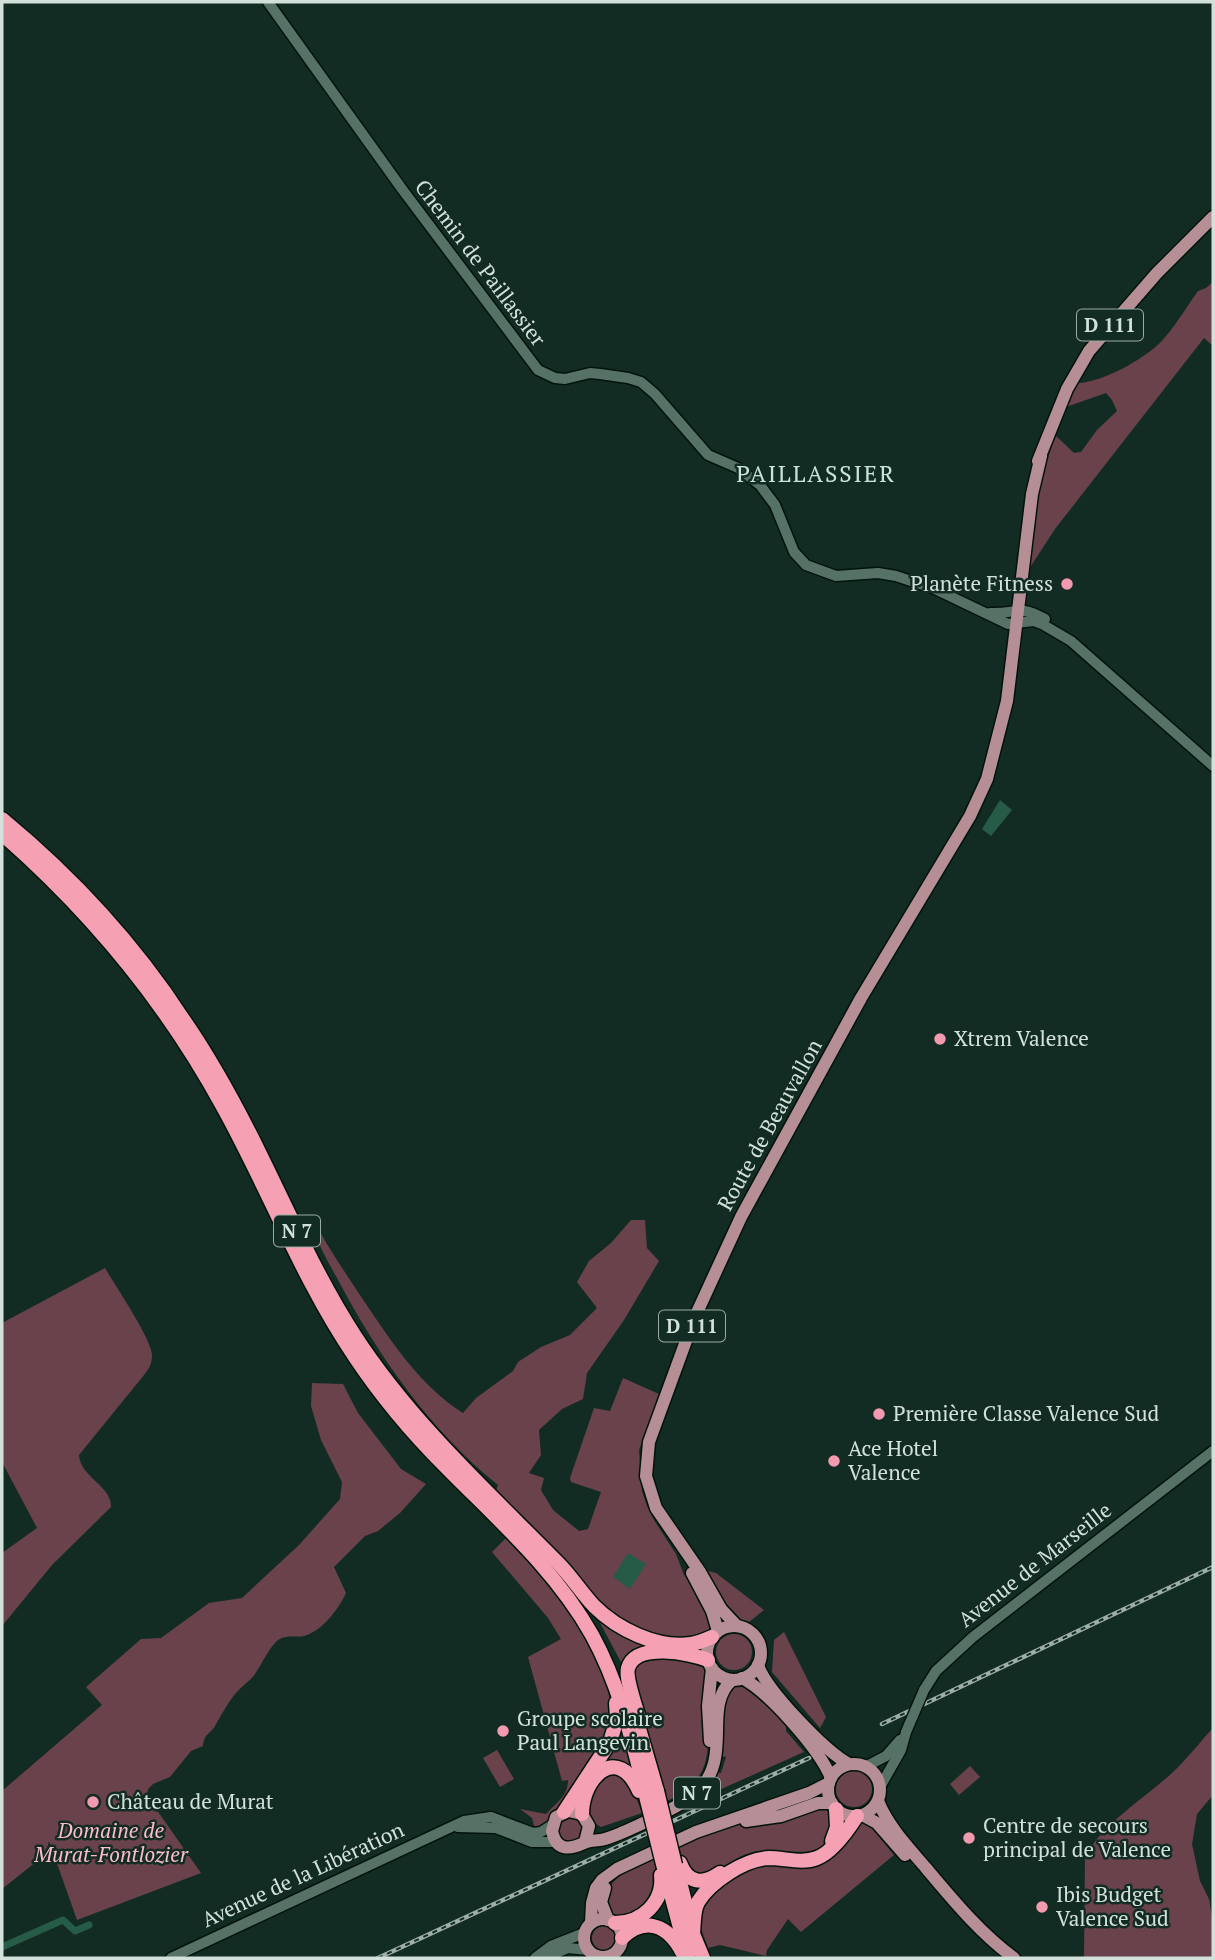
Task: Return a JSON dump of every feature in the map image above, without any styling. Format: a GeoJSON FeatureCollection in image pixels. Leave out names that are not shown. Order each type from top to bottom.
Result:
{"type":"FeatureCollection","features":[{"type":"Feature","properties":{"kind":"highway","name":"N 7"},"geometry":{"type":"LineString","coordinates":[[2,819],[52,863],[94,906],[182,1017],[227,1091],[310,1258],[354,1335],[416,1419],[561,1565],[592,1604],[617,1625],[675,1644],[696,1643],[715,1634]]}},
{"type":"Feature","properties":{"kind":"highway","name":"N 7"},"geometry":{"type":"LineString","coordinates":[[2,834],[45,872],[88,916],[160,1006],[190,1049],[225,1110],[322,1304],[374,1385],[424,1445],[544,1568],[592,1635],[622,1703],[648,1795],[659,1823],[658,1841],[670,1867]]}},
{"type":"Feature","properties":{"kind":"highway","name":"N 7"},"geometry":{"type":"LineString","coordinates":[[529,1535],[598,1626],[627,1690],[646,1751],[648,1795]]}},
{"type":"Feature","properties":{"kind":"highway","name":"N 7"},"geometry":{"type":"LineString","coordinates":[[564,1812],[605,1750],[616,1726],[616,1704],[592,1635]]}},
{"type":"Feature","properties":{"kind":"highway"},"geometry":{"type":"LineString","coordinates":[[646,1751],[627,1674],[631,1662],[638,1656],[655,1652],[690,1654],[710,1664]]}},
{"type":"Feature","properties":{"kind":"highway"},"geometry":{"type":"LineString","coordinates":[[585,1820],[584,1794],[598,1773],[607,1768],[616,1768],[627,1773],[648,1795]]}},
{"type":"Feature","properties":{"kind":"highway"},"geometry":{"type":"LineString","coordinates":[[670,1867],[701,1882],[710,1880],[733,1863],[754,1854],[814,1854],[823,1849],[835,1834],[838,1818],[834,1806]]}},
{"type":"Feature","properties":{"kind":"highway"},"geometry":{"type":"LineString","coordinates":[[693,1934],[698,1902],[730,1872],[761,1859],[805,1861],[820,1857],[828,1853],[860,1815]]}},
{"type":"Feature","properties":{"kind":"highway"},"geometry":{"type":"LineString","coordinates":[[659,1823],[670,1867],[686,1958]]}},
{"type":"Feature","properties":{"kind":"highway"},"geometry":{"type":"LineString","coordinates":[[611,1921],[644,1915],[655,1904],[670,1867]]}},
{"type":"Feature","properties":{"kind":"highway"},"geometry":{"type":"LineString","coordinates":[[670,1867],[703,1958]]}},
{"type":"Feature","properties":{"kind":"highway"},"geometry":{"type":"LineString","coordinates":[[622,1941],[630,1931],[643,1925],[659,1928],[676,1941],[686,1958]]}},
{"type":"Feature","properties":{"kind":"main road","name":"Route de Beauvallon"},"geometry":{"type":"LineString","coordinates":[[678,1544],[652,1499],[645,1465],[657,1420],[694,1319],[728,1244],[795,1116],[895,940],[975,807],[987,779],[998,741],[1032,494],[1041,456],[1067,389],[1089,351],[1157,273],[1213,217]]}},
{"type":"Feature","properties":{"kind":"main road","name":"D 111"},"geometry":{"type":"LineString","coordinates":[[678,1544],[700,1572],[721,1609],[737,1626]]}},
{"type":"Feature","properties":{"kind":"main road","name":"D 111"},"geometry":{"type":"LineString","coordinates":[[678,1544],[712,1611],[715,1634]]}},
{"type":"Feature","properties":{"kind":"main road"},"geometry":{"type":"LineString","coordinates":[[737,1679],[754,1671],[761,1653],[758,1641],[750,1631],[737,1626],[715,1634],[707,1652],[710,1664],[717,1674],[737,1679],[762,1693],[802,1735],[825,1764],[834,1806]]}},
{"type":"Feature","properties":{"kind":"main road","name":"N 7"},"geometry":{"type":"LineString","coordinates":[[585,1820],[606,1830],[620,1826],[682,1796],[702,1778],[710,1752],[710,1664]]}},
{"type":"Feature","properties":{"kind":"main road"},"geometry":{"type":"LineString","coordinates":[[758,1665],[763,1677],[808,1728],[832,1753],[849,1765]]}},
{"type":"Feature","properties":{"kind":"main road","name":"N 7"},"geometry":{"type":"LineString","coordinates":[[585,1842],[613,1836],[687,1801],[702,1788],[711,1773],[716,1756],[718,1701],[724,1686],[737,1679]]}},
{"type":"Feature","properties":{"kind":"main road"},"geometry":{"type":"LineString","coordinates":[[622,1941],[611,1957],[599,1957],[588,1950],[585,1944],[592,1903],[596,1888],[602,1880],[617,1869],[696,1832],[809,1793],[830,1781],[842,1767],[849,1765],[866,1767],[873,1772],[879,1794],[894,1828],[981,1931],[1014,1958]]}},
{"type":"Feature","properties":{"kind":"main road"},"geometry":{"type":"LineString","coordinates":[[860,1815],[874,1807],[879,1794]]}},
{"type":"Feature","properties":{"kind":"main road"},"geometry":{"type":"LineString","coordinates":[[626,1958],[622,1941],[601,1905],[603,1892],[614,1877],[629,1866],[714,1828],[781,1816],[818,1803],[834,1806],[844,1814],[860,1815],[881,1828],[969,1929],[1001,1958]]}},
{"type":"Feature","properties":{"kind":"main road"},"geometry":{"type":"LineString","coordinates":[[573,1811],[585,1820],[585,1842],[570,1849],[556,1842],[551,1831],[556,1817],[573,1811]]}},
{"type":"Feature","properties":{"kind":"main road"},"geometry":{"type":"LineString","coordinates":[[588,1928],[599,1919],[611,1921]]}},
{"type":"Feature","properties":{"kind":"street","name":"Chemin de Paillassier"},"geometry":{"type":"LineString","coordinates":[[268,2],[402,189],[538,370],[555,378],[565,379],[590,373],[641,382],[655,394],[708,455],[738,468],[760,485],[775,505],[794,552],[809,567],[836,576],[877,573],[896,576],[935,589],[987,613],[1013,617]]}},
{"type":"Feature","properties":{"kind":"street"},"geometry":{"type":"LineString","coordinates":[[1013,617],[1035,614],[1074,636],[1213,760]]}},
{"type":"Feature","properties":{"kind":"street"},"geometry":{"type":"LineString","coordinates":[[1013,617],[1034,621],[1071,641],[1213,766]]}},
{"type":"Feature","properties":{"kind":"street","name":"Avenue de Marseille"},"geometry":{"type":"LineString","coordinates":[[879,1794],[901,1750],[924,1690],[936,1671],[966,1643],[1213,1451]]}},
{"type":"Feature","properties":{"kind":"street","name":"Avenue de Marseille"},"geometry":{"type":"LineString","coordinates":[[866,1767],[886,1756],[906,1732]]}},
{"type":"Feature","properties":{"kind":"street","name":"Avenue de la Libération"},"geometry":{"type":"LineString","coordinates":[[170,1958],[464,1821],[481,1817],[498,1819],[533,1833],[541,1832],[552,1825]]}},
{"type":"Feature","properties":{"kind":"street","name":"Avenue de la Libération"},"geometry":{"type":"LineString","coordinates":[[452,1828],[496,1828],[532,1842],[556,1842]]}},
{"type":"Feature","properties":{"kind":"street"},"geometry":{"type":"LineString","coordinates":[[535,1958],[588,1928]]}},
{"type":"Feature","properties":{"kind":"street"},"geometry":{"type":"LineString","coordinates":[[545,1958],[568,1948],[588,1950]]}},
{"type":"Feature","properties":{"kind":"green space"},"geometry":{"type":"Polygon","coordinates":[[[1213,282],[1213,346],[1204,338],[1055,529],[1027,572],[1040,485],[1056,436],[1074,453],[1081,452],[1097,430],[1117,411],[1106,393],[1066,407],[1076,383],[1112,374],[1149,352],[1170,331],[1198,291],[1213,282]]]}},
{"type":"Feature","properties":{"kind":"green space"},"geometry":{"type":"Polygon","coordinates":[[[311,1214],[339,1263],[404,1358],[447,1402],[463,1413],[476,1398],[513,1371],[518,1362],[541,1347],[570,1335],[597,1308],[577,1282],[589,1261],[611,1243],[631,1220],[645,1220],[647,1248],[659,1261],[624,1320],[587,1373],[583,1399],[562,1409],[539,1430],[541,1455],[529,1473],[544,1478],[541,1490],[553,1510],[579,1531],[588,1529],[601,1492],[571,1482],[570,1478],[594,1408],[610,1411],[623,1378],[659,1394],[639,1450],[642,1491],[654,1520],[676,1554],[684,1575],[691,1580],[710,1619],[710,1630],[705,1635],[683,1642],[648,1632],[608,1615],[496,1491],[498,1485],[450,1441],[407,1390],[369,1335],[328,1262],[317,1239],[311,1214]]]}},
{"type":"Feature","properties":{"kind":"green space"},"geometry":{"type":"Polygon","coordinates":[[[105,1268],[140,1325],[152,1355],[146,1373],[79,1455],[85,1469],[107,1493],[111,1507],[52,1565],[2,1626],[2,1553],[37,1528],[2,1462],[2,1323],[105,1268]]]}},
{"type":"Feature","properties":{"kind":"green space","name":"Domaine de Murat-Fontlozier"},"geometry":{"type":"Polygon","coordinates":[[[312,1383],[343,1384],[358,1413],[401,1469],[426,1484],[400,1513],[378,1531],[365,1536],[334,1567],[346,1593],[330,1617],[307,1635],[283,1638],[276,1642],[255,1674],[230,1700],[205,1738],[203,1746],[191,1751],[170,1777],[148,1789],[147,1796],[201,1873],[77,1920],[49,1841],[46,1854],[2,1889],[2,1791],[102,1705],[86,1687],[141,1639],[161,1638],[209,1603],[242,1598],[299,1545],[340,1499],[342,1482],[321,1440],[311,1406],[312,1383]]]}},
{"type":"Feature","properties":{"kind":"green space"},"geometry":{"type":"Polygon","coordinates":[[[507,1537],[578,1624],[593,1650],[610,1702],[609,1726],[601,1745],[566,1801],[544,1824],[535,1829],[532,1818],[520,1809],[546,1814],[564,1795],[568,1780],[562,1781],[528,1657],[561,1639],[548,1618],[492,1552],[507,1537]]]}},
{"type":"Feature","properties":{"kind":"green space"},"geometry":{"type":"Polygon","coordinates":[[[703,1572],[716,1573],[764,1610],[749,1622],[733,1617],[703,1572]]]}},
{"type":"Feature","properties":{"kind":"green space"},"geometry":{"type":"Polygon","coordinates":[[[597,1617],[655,1643],[623,1666],[597,1617]]]}},
{"type":"Feature","properties":{"kind":"green space"},"geometry":{"type":"Polygon","coordinates":[[[784,1632],[826,1717],[820,1728],[772,1672],[774,1640],[784,1632]]]}},
{"type":"Feature","properties":{"kind":"green space"},"geometry":{"type":"Polygon","coordinates":[[[734,1634],[747,1639],[752,1652],[747,1665],[734,1670],[721,1665],[716,1652],[721,1639],[734,1634]]]}},
{"type":"Feature","properties":{"kind":"green space"},"geometry":{"type":"Polygon","coordinates":[[[655,1656],[702,1662],[707,1672],[708,1741],[705,1763],[702,1772],[689,1787],[667,1801],[631,1670],[634,1665],[655,1656]]]}},
{"type":"Feature","properties":{"kind":"green space"},"geometry":{"type":"Polygon","coordinates":[[[735,1685],[747,1685],[786,1722],[786,1731],[804,1752],[708,1795],[692,1808],[690,1801],[715,1772],[721,1773],[726,1757],[719,1755],[723,1702],[735,1685]]]}},
{"type":"Feature","properties":{"kind":"green space"},"geometry":{"type":"Polygon","coordinates":[[[621,1722],[635,1770],[602,1765],[621,1722]]]}},
{"type":"Feature","properties":{"kind":"green space"},"geometry":{"type":"Polygon","coordinates":[[[1213,1728],[1213,1795],[1197,1814],[1192,1844],[1200,1881],[1209,1899],[1213,1924],[1213,1958],[1084,1958],[1085,1859],[1091,1847],[1124,1812],[1178,1767],[1213,1728]]]}},
{"type":"Feature","properties":{"kind":"green space"},"geometry":{"type":"Polygon","coordinates":[[[497,1750],[514,1779],[500,1787],[483,1758],[497,1750]]]}},
{"type":"Feature","properties":{"kind":"green space"},"geometry":{"type":"Polygon","coordinates":[[[970,1766],[980,1777],[959,1795],[950,1784],[970,1766]]]}},
{"type":"Feature","properties":{"kind":"green space"},"geometry":{"type":"Polygon","coordinates":[[[613,1771],[631,1784],[642,1813],[601,1827],[587,1812],[591,1788],[613,1771]]]}},
{"type":"Feature","properties":{"kind":"green space"},"geometry":{"type":"Polygon","coordinates":[[[854,1771],[867,1776],[872,1789],[867,1802],[854,1807],[841,1802],[836,1789],[841,1776],[854,1771]]]}},
{"type":"Feature","properties":{"kind":"green space"},"geometry":{"type":"Polygon","coordinates":[[[816,1807],[829,1809],[834,1817],[826,1843],[820,1848],[803,1852],[753,1852],[700,1879],[683,1862],[679,1846],[716,1830],[816,1807]]]}},
{"type":"Feature","properties":{"kind":"green space"},"geometry":{"type":"Polygon","coordinates":[[[571,1818],[580,1821],[583,1830],[580,1839],[571,1842],[562,1839],[559,1830],[562,1821],[571,1818]]]}},
{"type":"Feature","properties":{"kind":"green space"},"geometry":{"type":"Polygon","coordinates":[[[859,1823],[870,1826],[894,1855],[801,1932],[788,1919],[767,1950],[766,1956],[720,1945],[708,1948],[700,1926],[700,1908],[707,1898],[749,1865],[803,1865],[859,1823]]]}},
{"type":"Feature","properties":{"kind":"green space"},"geometry":{"type":"Polygon","coordinates":[[[653,1858],[659,1880],[645,1910],[617,1919],[610,1916],[604,1896],[613,1882],[625,1872],[653,1858]]]}},
{"type":"Feature","properties":{"kind":"green space"},"geometry":{"type":"Polygon","coordinates":[[[599,1926],[609,1926],[616,1933],[616,1943],[609,1950],[599,1950],[592,1943],[592,1933],[599,1926]]]}},
{"type":"Feature","properties":{"kind":"shaded area"},"geometry":{"type":"Polygon","coordinates":[[[1000,800],[1012,810],[991,836],[982,829],[1000,800]]]}},
{"type":"Feature","properties":{"kind":"shaded area"},"geometry":{"type":"Polygon","coordinates":[[[628,1553],[646,1564],[630,1589],[613,1577],[628,1553]]]}},
{"type":"Feature","properties":{"kind":"waterway"},"geometry":{"type":"LineString","coordinates":[[2,1947],[63,1920],[75,1931],[89,1925]]}},
{"type":"Feature","properties":{"kind":"railway"},"geometry":{"type":"LineString","coordinates":[[882,1724],[1213,1567]]}},
{"type":"Feature","properties":{"kind":"railway"},"geometry":{"type":"LineString","coordinates":[[378,1958],[809,1758]]}},
{"type":"Feature","properties":{"kind":"place","name":"Planète Fitness"},"geometry":{"type":"Point","coordinates":[1067,584]}},
{"type":"Feature","properties":{"kind":"place","name":"Xtrem Valence"},"geometry":{"type":"Point","coordinates":[940,1039]}},
{"type":"Feature","properties":{"kind":"place","name":"Première Classe Valence Sud"},"geometry":{"type":"Point","coordinates":[879,1414]}},
{"type":"Feature","properties":{"kind":"place","name":"Ace Hotel Valence"},"geometry":{"type":"Point","coordinates":[834,1461]}},
{"type":"Feature","properties":{"kind":"place","name":"Groupe scolaire Paul Langevin"},"geometry":{"type":"Point","coordinates":[503,1731]}},
{"type":"Feature","properties":{"kind":"place","name":"Château de Murat"},"geometry":{"type":"Point","coordinates":[93,1802]}},
{"type":"Feature","properties":{"kind":"place","name":"Centre de secours principal de Valence"},"geometry":{"type":"Point","coordinates":[969,1838]}},
{"type":"Feature","properties":{"kind":"place","name":"Ibis Budget Valence Sud"},"geometry":{"type":"Point","coordinates":[1042,1907]}},
{"type":"Feature","properties":{"kind":"district","name":"PAILLASSIER"},"geometry":{"type":"Point","coordinates":[816,474]}}]}
